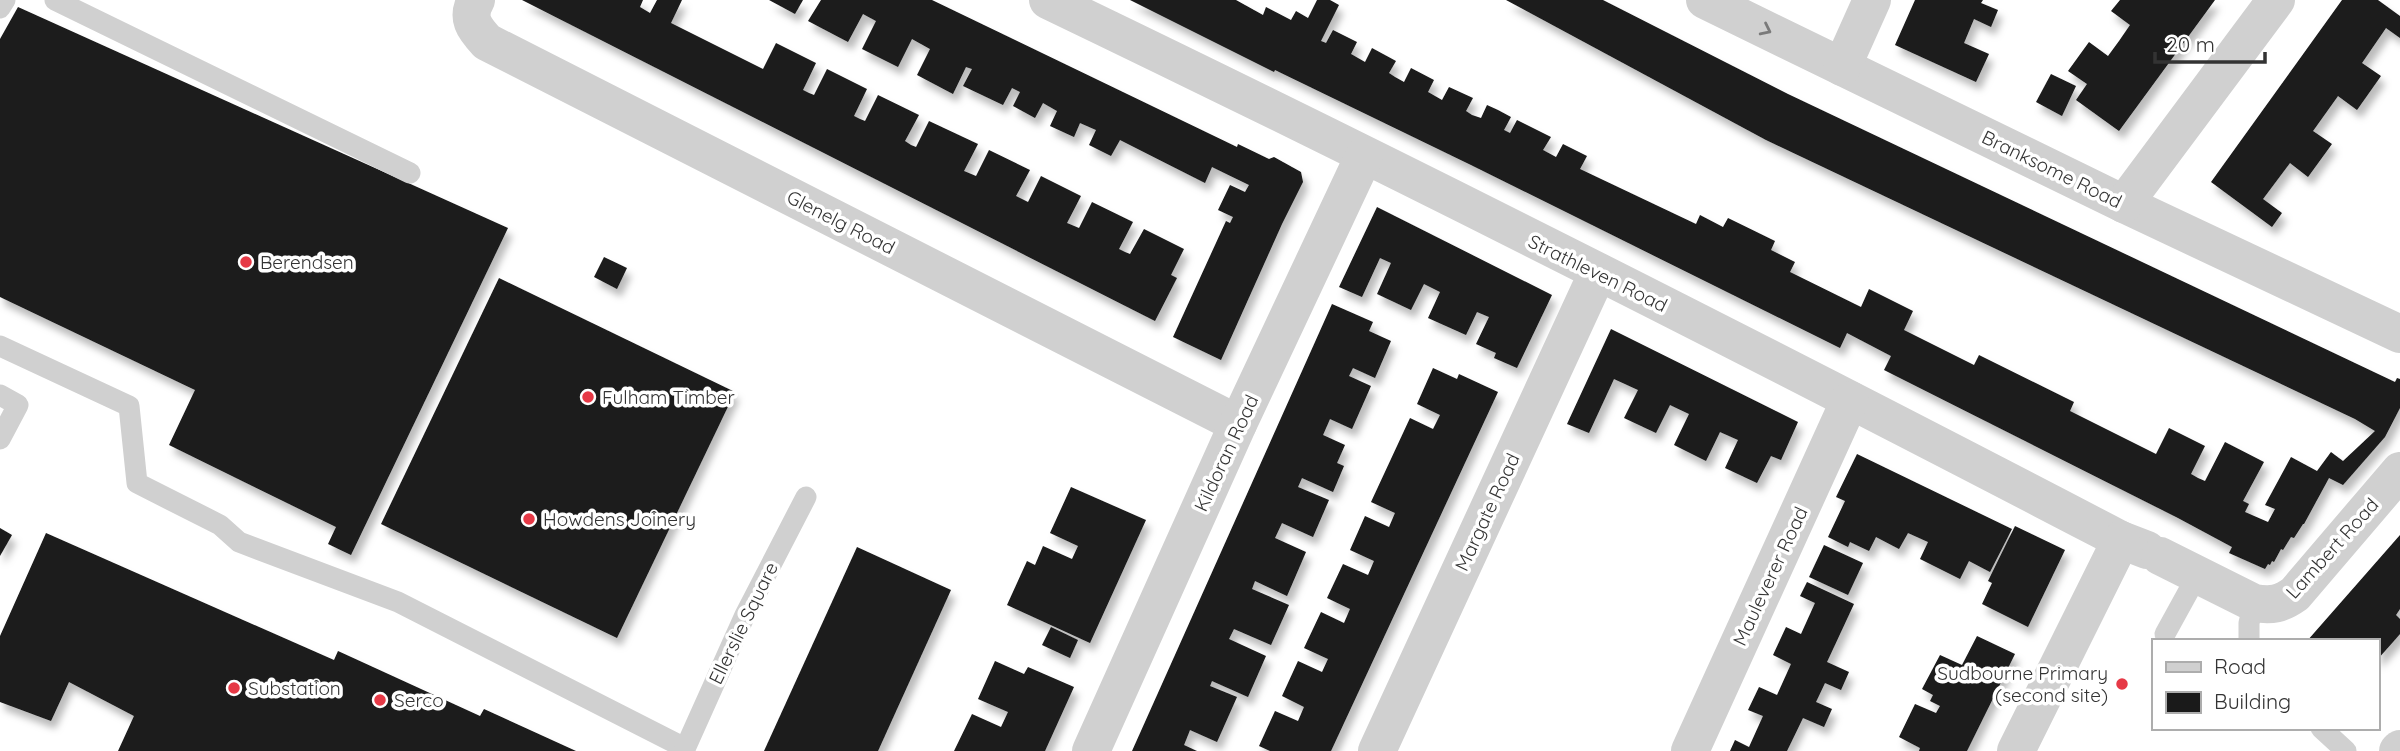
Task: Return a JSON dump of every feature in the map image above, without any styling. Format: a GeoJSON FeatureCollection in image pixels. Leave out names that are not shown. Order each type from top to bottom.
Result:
{"type":"FeatureCollection","features":[{"type":"Feature","properties":{"kind":"street","name":"Glenelg Road"},"geometry":{"type":"LineString","coordinates":[[475,0],[470,19],[475,30],[487,42],[1238,424]]}},
{"type":"Feature","properties":{"kind":"street","name":"Strathleven Road"},"geometry":{"type":"LineString","coordinates":[[1048,0],[1287,116],[2254,603]]}},
{"type":"Feature","properties":{"kind":"street","name":"Branksome Road"},"geometry":{"type":"LineString","coordinates":[[1705,0],[2124,204],[2400,334]]}},
{"type":"Feature","properties":{"kind":"street"},"geometry":{"type":"LineString","coordinates":[[1842,67],[1872,0]]}},
{"type":"Feature","properties":{"kind":"street"},"geometry":{"type":"LineString","coordinates":[[2124,204],[2276,0]]}},
{"type":"Feature","properties":{"kind":"street","name":"Kildoran Road"},"geometry":{"type":"LineString","coordinates":[[1091,751],[1238,424],[1364,156]]}},
{"type":"Feature","properties":{"kind":"street","name":"Margate Road"},"geometry":{"type":"LineString","coordinates":[[1377,751],[1598,272]]}},
{"type":"Feature","properties":{"kind":"street","name":"Mauleverer Road"},"geometry":{"type":"LineString","coordinates":[[1689,751],[1850,400]]}},
{"type":"Feature","properties":{"kind":"street","name":"Lambert Road"},"geometry":{"type":"LineString","coordinates":[[2254,603],[2270,606],[2282,603],[2295,594],[2400,471]]}},
{"type":"Feature","properties":{"kind":"street"},"geometry":{"type":"LineString","coordinates":[[2016,751],[2143,549]]}},
{"type":"Feature","properties":{"kind":"lane"},"geometry":{"type":"LineString","coordinates":[[0,8],[5,0]]}},
{"type":"Feature","properties":{"kind":"lane"},"geometry":{"type":"LineString","coordinates":[[55,0],[410,173]]}},
{"type":"Feature","properties":{"kind":"lane"},"geometry":{"type":"LineString","coordinates":[[0,346],[129,406],[137,483],[220,525],[239,542],[398,602],[684,749]]}},
{"type":"Feature","properties":{"kind":"lane"},"geometry":{"type":"LineString","coordinates":[[0,395],[18,405],[0,439]]}},
{"type":"Feature","properties":{"kind":"lane","name":"Ellerslie Square"},"geometry":{"type":"LineString","coordinates":[[684,749],[745,615],[806,497]]}},
{"type":"Feature","properties":{"kind":"lane"},"geometry":{"type":"LineString","coordinates":[[2165,634],[2198,574]]}},
{"type":"Feature","properties":{"kind":"lane"},"geometry":{"type":"LineString","coordinates":[[2249,639],[2249,623],[2254,603]]}},
{"type":"Feature","properties":{"kind":"lane"},"geometry":{"type":"LineString","coordinates":[[2323,730],[2346,751]]}},
{"type":"Feature","properties":{"kind":"building"},"geometry":{"type":"Polygon","coordinates":[[[522,0],[643,0],[640,7],[650,13],[657,0],[682,0],[671,23],[763,69],[776,43],[816,63],[803,90],[809,93],[814,95],[827,69],[867,89],[854,116],[860,119],[865,121],[878,95],[919,115],[905,141],[911,145],[916,147],[929,121],[978,144],[964,171],[976,176],[989,150],[1030,170],[1016,196],[1028,202],[1041,176],[1081,196],[1067,223],[1079,228],[1092,202],[1133,222],[1119,249],[1125,252],[1130,254],[1144,229],[1184,249],[1171,275],[1177,278],[1155,321],[522,0]]]}},
{"type":"Feature","properties":{"kind":"building"},"geometry":{"type":"Polygon","coordinates":[[[769,0],[803,0],[795,14],[769,0]]]}},
{"type":"Feature","properties":{"kind":"building"},"geometry":{"type":"Polygon","coordinates":[[[821,0],[932,0],[1237,147],[1238,144],[1269,159],[1274,157],[1301,172],[1303,182],[1221,360],[1173,337],[1226,221],[1230,223],[1233,217],[1218,210],[1230,185],[1245,192],[1249,185],[1212,167],[1205,183],[1120,140],[1111,156],[1089,145],[1096,130],[1080,123],[1074,137],[1050,126],[1057,111],[1043,103],[1035,118],[1013,106],[1020,92],[1012,88],[1003,105],[963,86],[972,69],[966,67],[953,94],[917,75],[930,49],[912,39],[898,67],[862,49],[876,21],[863,14],[848,42],[808,21],[821,0]]]}},
{"type":"Feature","properties":{"kind":"building"},"geometry":{"type":"Polygon","coordinates":[[[1130,0],[1236,0],[1263,15],[1266,7],[1291,20],[1296,11],[1308,18],[1317,0],[1330,0],[1339,5],[1321,41],[1326,43],[1333,30],[1357,42],[1351,54],[1365,62],[1372,48],[1396,61],[1389,73],[1404,82],[1411,68],[1434,80],[1428,92],[1442,100],[1449,87],[1473,98],[1466,111],[1472,115],[1481,118],[1487,105],[1498,110],[1511,117],[1504,130],[1510,133],[1517,120],[1551,137],[1543,150],[1556,157],[1563,144],[1587,156],[1580,169],[1696,224],[1700,215],[1723,227],[1728,218],[1775,241],[1771,250],[1795,262],[1790,272],[1861,307],[1869,289],[1913,311],[1904,330],[1974,365],[1979,355],[2074,402],[2070,411],[2156,454],[2169,428],[2205,446],[2191,474],[2198,478],[2205,481],[2225,442],[2264,462],[2243,501],[2249,504],[2245,512],[2268,522],[2275,509],[2265,505],[2291,457],[2317,471],[2331,452],[2343,461],[2375,431],[2355,419],[1766,140],[1506,0],[1603,0],[1788,94],[2395,382],[2397,378],[2400,379],[2400,408],[2385,437],[2343,485],[2329,478],[2304,524],[2283,550],[2281,549],[2274,562],[2268,564],[2265,569],[2229,553],[2232,547],[2178,518],[1884,370],[1891,356],[1847,333],[1840,348],[1130,0]]]}},
{"type":"Feature","properties":{"kind":"building"},"geometry":{"type":"Polygon","coordinates":[[[1915,0],[1983,0],[1981,3],[1998,10],[1991,27],[1974,19],[1964,43],[1989,54],[1976,82],[1895,45],[1915,0]]]}},
{"type":"Feature","properties":{"kind":"building"},"geometry":{"type":"Polygon","coordinates":[[[2120,0],[2215,0],[2119,131],[2076,100],[2087,84],[2068,71],[2089,42],[2108,56],[2119,41],[2130,25],[2111,11],[2120,0]]]}},
{"type":"Feature","properties":{"kind":"building"},"geometry":{"type":"Polygon","coordinates":[[[2342,0],[2378,0],[2400,16],[2400,38],[2386,28],[2362,63],[2381,76],[2357,110],[2338,96],[2313,131],[2332,144],[2308,177],[2290,163],[2263,199],[2282,213],[2272,227],[2211,182],[2342,0]]]}},
{"type":"Feature","properties":{"kind":"building","name":"Berendsen"},"geometry":{"type":"Polygon","coordinates":[[[18,7],[508,228],[351,555],[328,544],[336,527],[169,445],[195,390],[0,297],[0,39],[18,7]]]}},
{"type":"Feature","properties":{"kind":"building"},"geometry":{"type":"Polygon","coordinates":[[[2051,74],[2076,86],[2062,116],[2036,102],[2051,74]]]}},
{"type":"Feature","properties":{"kind":"building"},"geometry":{"type":"Polygon","coordinates":[[[1377,207],[1552,295],[1517,368],[1494,358],[1496,353],[1476,344],[1489,317],[1477,312],[1466,335],[1428,318],[1440,292],[1424,284],[1411,310],[1377,294],[1391,263],[1380,258],[1362,297],[1339,287],[1377,207]]]}},
{"type":"Feature","properties":{"kind":"building"},"geometry":{"type":"Polygon","coordinates":[[[604,257],[627,268],[617,289],[594,277],[604,257]]]}},
{"type":"Feature","properties":{"kind":"building"},"geometry":{"type":"Polygon","coordinates":[[[499,278],[735,392],[617,638],[381,524],[499,278]]]}},
{"type":"Feature","properties":{"kind":"building"},"geometry":{"type":"Polygon","coordinates":[[[1332,304],[1373,322],[1369,331],[1391,341],[1375,378],[1353,368],[1349,376],[1371,386],[1352,429],[1330,419],[1323,435],[1345,445],[1337,463],[1344,466],[1333,492],[1302,478],[1298,487],[1329,500],[1313,537],[1282,523],[1275,538],[1306,552],[1287,596],[1255,581],[1252,589],[1289,605],[1271,645],[1234,629],[1229,639],[1266,656],[1248,697],[1212,681],[1210,686],[1237,697],[1217,742],[1190,730],[1184,745],[1197,751],[1132,751],[1332,304]]]}},
{"type":"Feature","properties":{"kind":"building"},"geometry":{"type":"Polygon","coordinates":[[[1611,329],[1798,422],[1781,460],[1771,456],[1757,483],[1725,468],[1738,440],[1720,432],[1706,461],[1674,445],[1689,414],[1670,405],[1656,433],[1624,418],[1638,390],[1614,379],[1589,433],[1567,424],[1611,329]]]}},
{"type":"Feature","properties":{"kind":"building"},"geometry":{"type":"Polygon","coordinates":[[[1433,368],[1457,379],[1459,374],[1498,392],[1331,751],[1270,751],[1259,746],[1275,711],[1298,721],[1304,707],[1282,696],[1298,661],[1322,672],[1328,659],[1304,648],[1321,612],[1344,623],[1350,609],[1327,598],[1343,564],[1368,575],[1374,561],[1350,550],[1365,516],[1389,527],[1395,513],[1371,502],[1410,418],[1433,429],[1440,415],[1417,404],[1433,368]]]}},
{"type":"Feature","properties":{"kind":"building"},"geometry":{"type":"Polygon","coordinates":[[[1857,454],[2012,529],[1990,572],[1969,561],[1960,579],[1920,559],[1928,542],[1908,533],[1899,549],[1876,537],[1869,551],[1850,542],[1848,547],[1828,537],[1845,501],[1836,497],[1857,454]]]}},
{"type":"Feature","properties":{"kind":"building"},"geometry":{"type":"Polygon","coordinates":[[[1071,487],[1146,520],[1090,643],[1007,605],[1027,561],[1035,565],[1043,546],[1072,559],[1078,546],[1050,533],[1071,487]]]}},
{"type":"Feature","properties":{"kind":"building"},"geometry":{"type":"Polygon","coordinates":[[[2015,526],[2065,550],[2028,627],[1982,604],[1992,583],[1988,581],[2015,526]]]}},
{"type":"Feature","properties":{"kind":"building"},"geometry":{"type":"Polygon","coordinates":[[[0,528],[12,535],[0,556],[0,528]]]}},
{"type":"Feature","properties":{"kind":"building"},"geometry":{"type":"Polygon","coordinates":[[[46,533],[334,660],[338,651],[480,716],[484,709],[576,751],[118,751],[134,716],[69,682],[51,721],[0,702],[0,636],[46,533]]]}},
{"type":"Feature","properties":{"kind":"building"},"geometry":{"type":"Polygon","coordinates":[[[2400,535],[2400,609],[2396,615],[2400,619],[2400,634],[2393,642],[2379,658],[2379,639],[2309,639],[2400,535]]]}},
{"type":"Feature","properties":{"kind":"building"},"geometry":{"type":"Polygon","coordinates":[[[1824,545],[1863,563],[1848,595],[1809,577],[1824,545]]]}},
{"type":"Feature","properties":{"kind":"building"},"geometry":{"type":"Polygon","coordinates":[[[857,547],[951,590],[878,751],[764,751],[857,547]]]}},
{"type":"Feature","properties":{"kind":"building"},"geometry":{"type":"Polygon","coordinates":[[[1807,582],[1854,604],[1827,662],[1849,672],[1841,690],[1825,683],[1816,702],[1832,709],[1824,727],[1803,718],[1787,751],[1730,751],[1735,740],[1749,747],[1763,716],[1748,710],[1759,687],[1777,695],[1791,664],[1773,655],[1786,627],[1801,634],[1815,603],[1800,596],[1807,582]]]}},
{"type":"Feature","properties":{"kind":"building"},"geometry":{"type":"Polygon","coordinates":[[[1051,627],[1078,640],[1070,658],[1042,645],[1051,627]]]}},
{"type":"Feature","properties":{"kind":"building"},"geometry":{"type":"Polygon","coordinates":[[[1977,636],[2015,654],[1967,751],[1919,751],[1920,748],[1899,737],[1915,704],[1936,713],[1940,706],[1930,701],[1933,695],[1922,689],[1940,655],[1962,665],[1977,636]]]}},
{"type":"Feature","properties":{"kind":"building"},"geometry":{"type":"Polygon","coordinates":[[[995,661],[1024,674],[1028,667],[1074,687],[1045,751],[954,751],[972,714],[1001,727],[1008,712],[978,699],[995,661]]]}},
{"type":"Feature","properties":{"kind":"place","name":"Berendsen"},"geometry":{"type":"Point","coordinates":[246,262]}},
{"type":"Feature","properties":{"kind":"place","name":"Fulham Timber"},"geometry":{"type":"Point","coordinates":[588,397]}},
{"type":"Feature","properties":{"kind":"place","name":"Howdens Joinery"},"geometry":{"type":"Point","coordinates":[529,519]}},
{"type":"Feature","properties":{"kind":"place","name":"Sudbourne Primary (second site)"},"geometry":{"type":"Point","coordinates":[2122,684]}},
{"type":"Feature","properties":{"kind":"place","name":"Substation"},"geometry":{"type":"Point","coordinates":[234,688]}},
{"type":"Feature","properties":{"kind":"place","name":"Serco"},"geometry":{"type":"Point","coordinates":[380,700]}}]}
